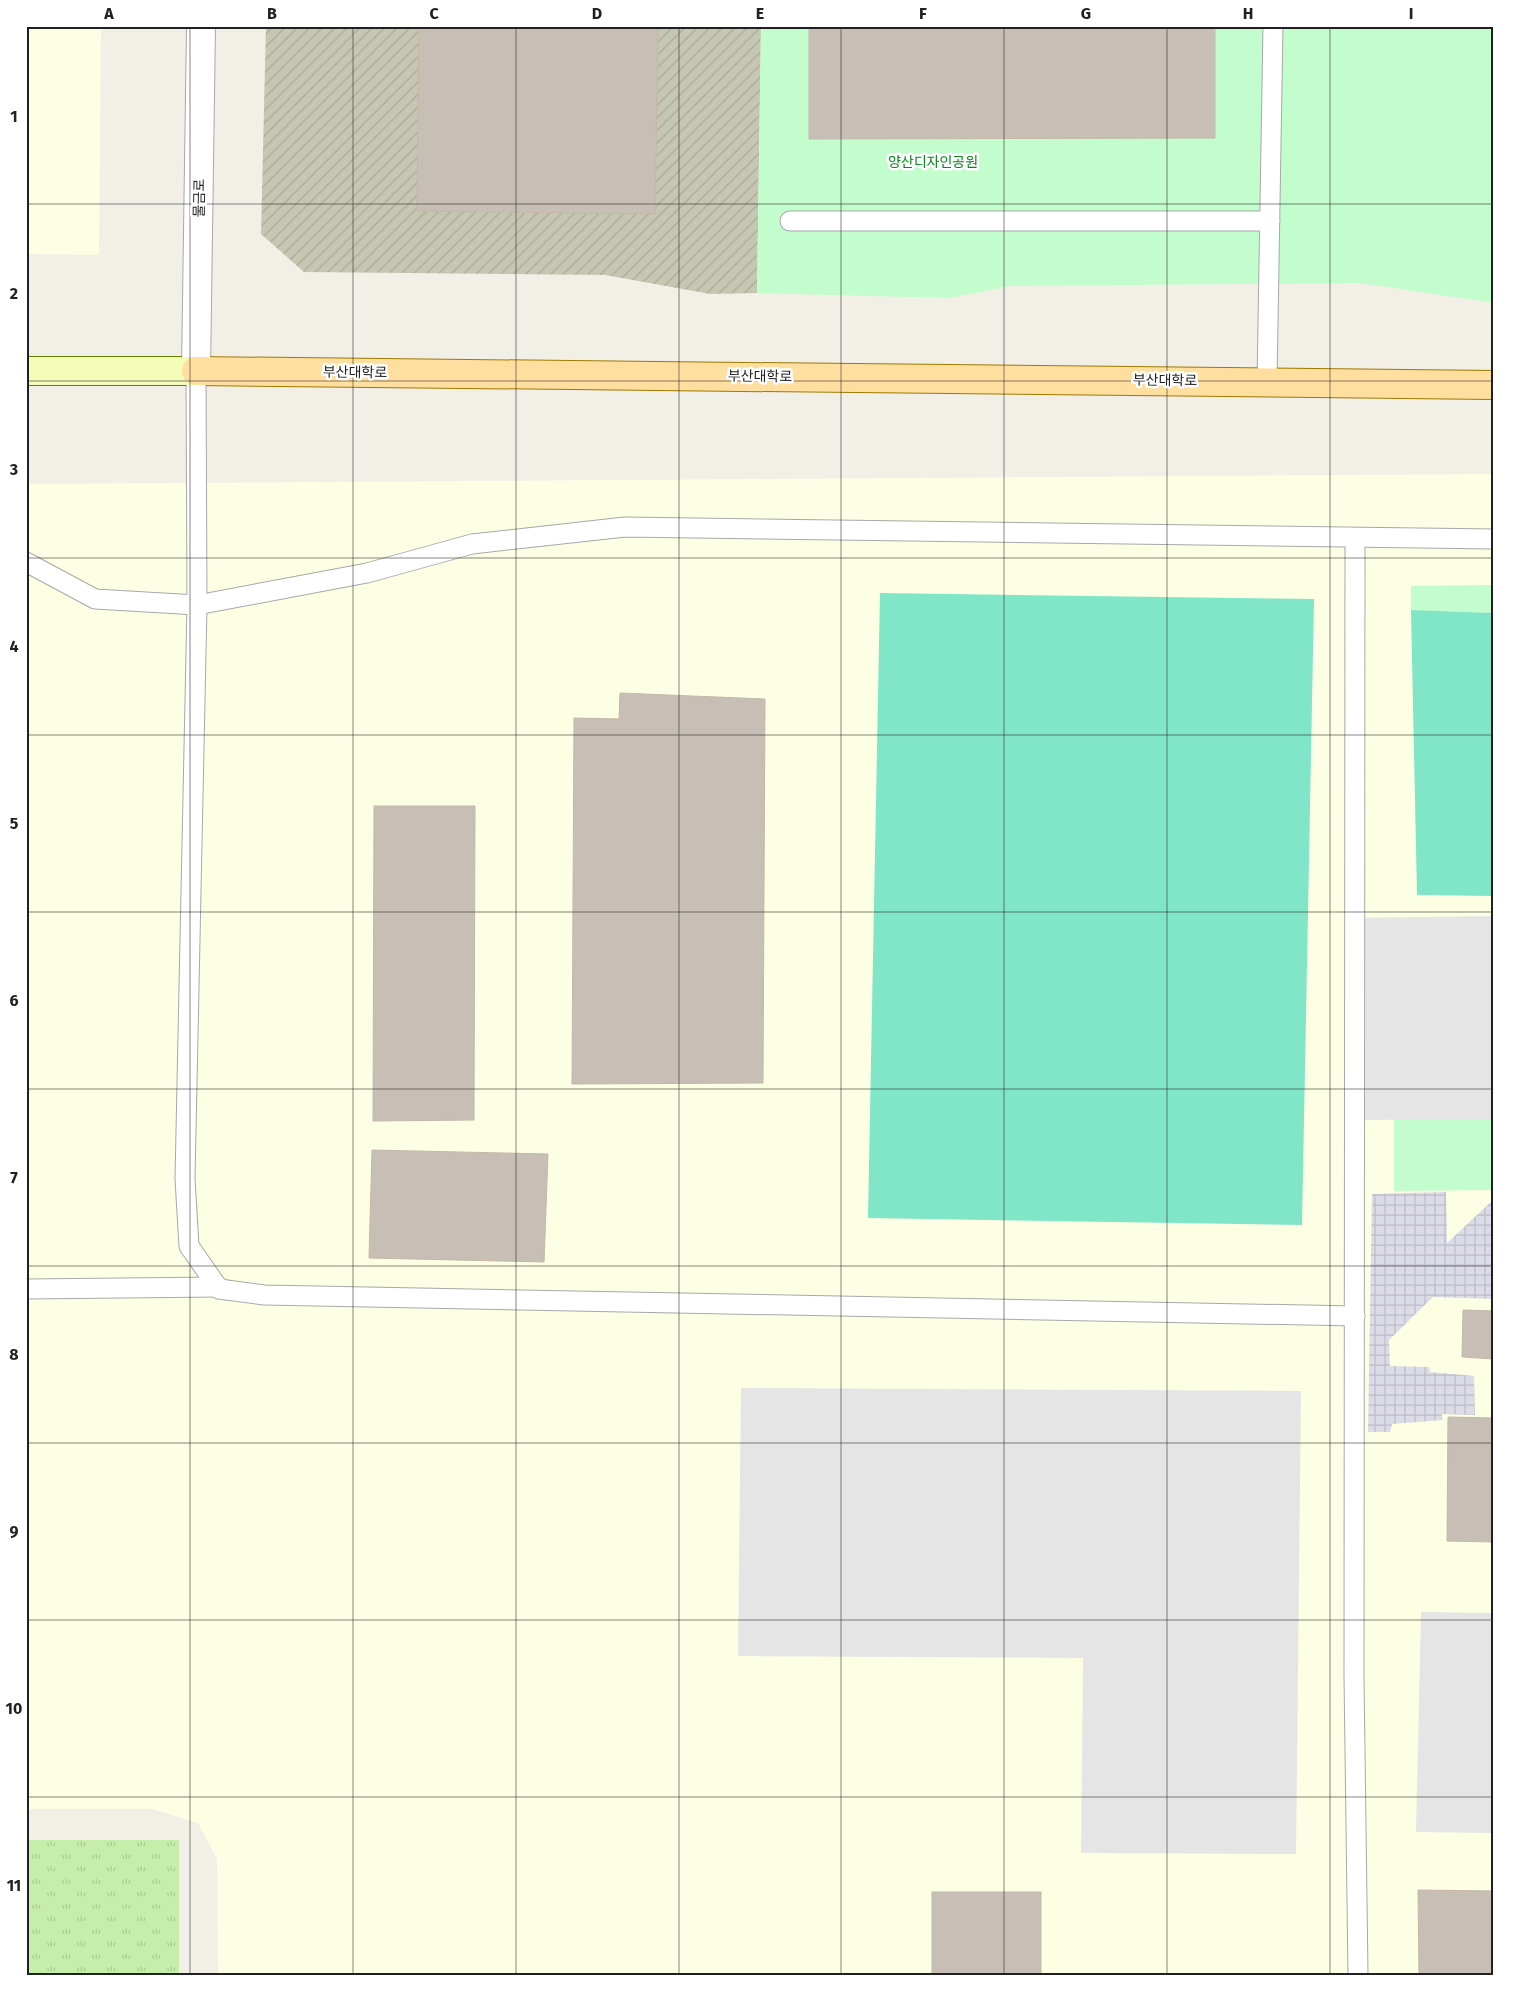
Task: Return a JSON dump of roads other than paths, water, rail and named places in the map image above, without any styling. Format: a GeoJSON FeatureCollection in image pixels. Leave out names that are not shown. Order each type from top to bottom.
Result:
{"type":"FeatureCollection","features":[{"type":"Feature","properties":{"kind":"main road","name":"부산대학로"},"geometry":{"type":"LineString","coordinates":[[196,371],[1494,385]]}},
{"type":"Feature","properties":{"kind":"street","name":"물금로"},"geometry":{"type":"LineString","coordinates":[[196,371],[201,26]]}},
{"type":"Feature","properties":{"kind":"street","name":"부산대학로"},"geometry":{"type":"LineString","coordinates":[[26,371],[196,371]]}},
{"type":"Feature","properties":{"kind":"lane"},"geometry":{"type":"LineString","coordinates":[[1267,382],[1273,26]]}},
{"type":"Feature","properties":{"kind":"lane"},"geometry":{"type":"LineString","coordinates":[[790,221],[1270,221]]}},
{"type":"Feature","properties":{"kind":"lane"},"geometry":{"type":"LineString","coordinates":[[196,371],[198,605],[185,1179],[189,1246],[219,1288]]}},
{"type":"Feature","properties":{"kind":"lane"},"geometry":{"type":"LineString","coordinates":[[26,562],[95,599],[198,605],[367,573],[472,544],[625,527],[1355,539],[1494,539]]}},
{"type":"Feature","properties":{"kind":"lane"},"geometry":{"type":"LineString","coordinates":[[1355,539],[1354,1676],[1358,1975]]}},
{"type":"Feature","properties":{"kind":"lane"},"geometry":{"type":"LineString","coordinates":[[26,1289],[219,1288],[264,1295],[1355,1316]]}},
{"type":"Feature","properties":{"kind":"park label","name":"양산디자인공원"},"geometry":{"type":"Point","coordinates":[933,162]}}]}
